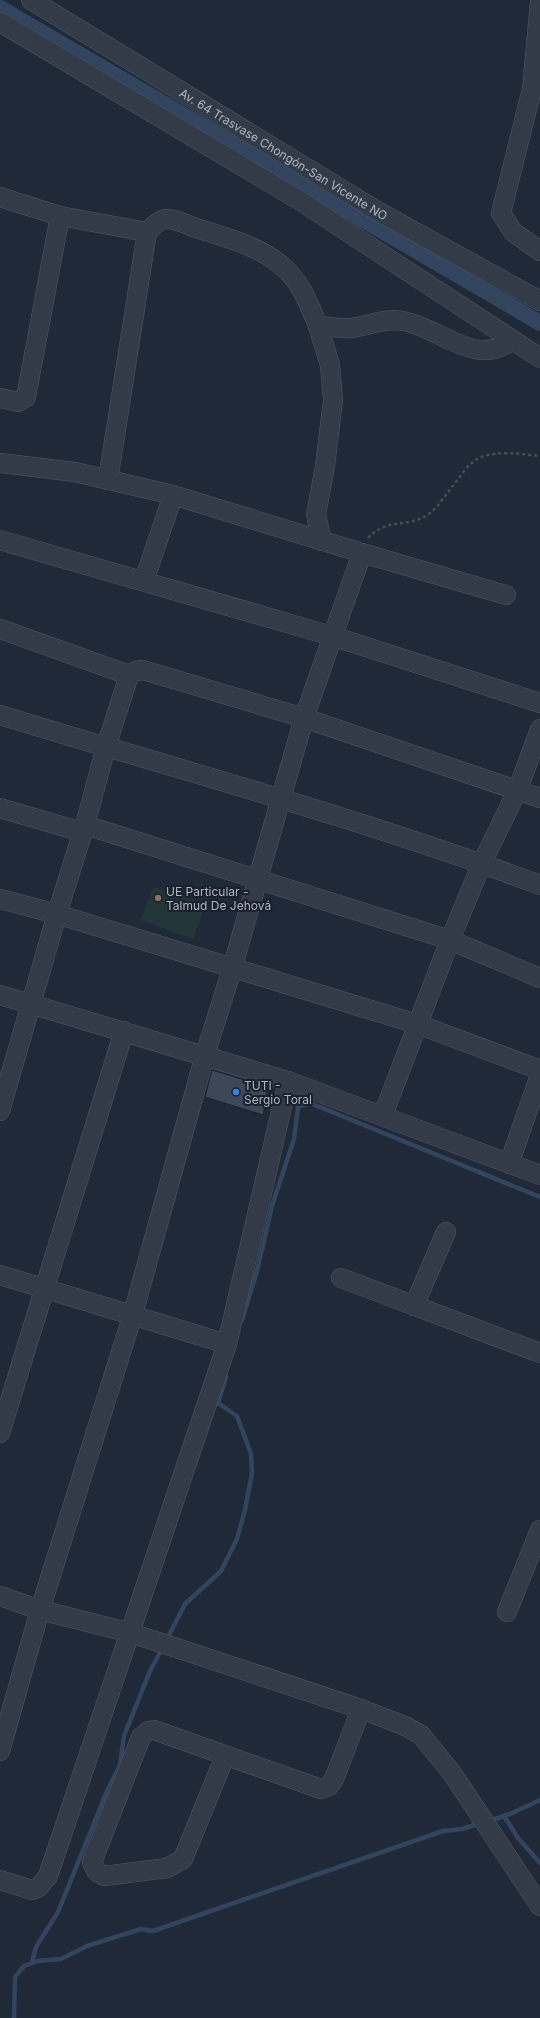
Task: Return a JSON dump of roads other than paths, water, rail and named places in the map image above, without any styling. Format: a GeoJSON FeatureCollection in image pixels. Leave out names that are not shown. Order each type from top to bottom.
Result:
{"type":"FeatureCollection","features":[{"type":"Feature","properties":{"kind":"street","name":"Av. 64 Trasvase Chongón-San Vicente NO"},"geometry":{"type":"LineString","coordinates":[[31,0],[380,212],[540,300]]}},
{"type":"Feature","properties":{"kind":"street"},"geometry":{"type":"LineString","coordinates":[[540,2],[532,89],[500,213],[514,232],[540,251]]}},
{"type":"Feature","properties":{"kind":"street"},"geometry":{"type":"LineString","coordinates":[[0,22],[299,200],[540,358]]}},
{"type":"Feature","properties":{"kind":"street"},"geometry":{"type":"LineString","coordinates":[[0,197],[60,216],[147,232]]}},
{"type":"Feature","properties":{"kind":"street"},"geometry":{"type":"LineString","coordinates":[[0,398],[18,402],[26,397],[60,216]]}},
{"type":"Feature","properties":{"kind":"street"},"geometry":{"type":"LineString","coordinates":[[108,480],[147,232],[155,224],[167,219],[200,229],[260,252],[282,266],[294,278],[305,295],[318,326],[330,365],[333,400],[325,466],[316,515],[322,541]]}},
{"type":"Feature","properties":{"kind":"street"},"geometry":{"type":"LineString","coordinates":[[318,326],[351,328],[385,320],[404,321],[428,328],[461,346],[479,350],[506,345],[512,340]]}},
{"type":"Feature","properties":{"kind":"street"},"geometry":{"type":"LineString","coordinates":[[0,463],[75,472],[172,495],[506,595]]}},
{"type":"Feature","properties":{"kind":"street"},"geometry":{"type":"LineString","coordinates":[[144,581],[172,495]]}},
{"type":"Feature","properties":{"kind":"street"},"geometry":{"type":"LineString","coordinates":[[0,540],[332,636],[540,703]]}},
{"type":"Feature","properties":{"kind":"street"},"geometry":{"type":"LineString","coordinates":[[0,1750],[40,1610],[133,1314],[205,1055],[232,969],[304,718],[362,553]]}},
{"type":"Feature","properties":{"kind":"street"},"geometry":{"type":"LineString","coordinates":[[0,630],[129,675]]}},
{"type":"Feature","properties":{"kind":"street"},"geometry":{"type":"LineString","coordinates":[[0,1110],[3,1089],[84,829],[106,747],[129,675],[136,671],[143,670],[304,718],[518,789],[540,798]]}},
{"type":"Feature","properties":{"kind":"street"},"geometry":{"type":"LineString","coordinates":[[0,715],[281,799],[482,863],[540,885]]}},
{"type":"Feature","properties":{"kind":"street"},"geometry":{"type":"LineString","coordinates":[[383,1115],[450,940],[482,863],[518,789],[540,729]]}},
{"type":"Feature","properties":{"kind":"street"},"geometry":{"type":"LineString","coordinates":[[0,808],[84,829],[450,940],[540,978]]}},
{"type":"Feature","properties":{"kind":"street"},"geometry":{"type":"LineString","coordinates":[[0,899],[57,914],[232,969],[417,1024],[540,1070]]}},
{"type":"Feature","properties":{"kind":"street"},"geometry":{"type":"LineString","coordinates":[[0,996],[30,1003],[288,1081],[383,1115],[540,1175]]}},
{"type":"Feature","properties":{"kind":"street"},"geometry":{"type":"LineString","coordinates":[[0,1434],[46,1289],[124,1031]]}},
{"type":"Feature","properties":{"kind":"street"},"geometry":{"type":"LineString","coordinates":[[510,1164],[540,1075]]}},
{"type":"Feature","properties":{"kind":"street"},"geometry":{"type":"LineString","coordinates":[[0,1880],[32,1890],[39,1887],[48,1876],[227,1344],[288,1081]]}},
{"type":"Feature","properties":{"kind":"street"},"geometry":{"type":"LineString","coordinates":[[414,1306],[446,1232]]}},
{"type":"Feature","properties":{"kind":"street"},"geometry":{"type":"LineString","coordinates":[[0,1275],[133,1314],[227,1344]]}},
{"type":"Feature","properties":{"kind":"street"},"geometry":{"type":"LineString","coordinates":[[341,1278],[540,1353]]}},
{"type":"Feature","properties":{"kind":"street"},"geometry":{"type":"LineString","coordinates":[[507,1612],[540,1530]]}},
{"type":"Feature","properties":{"kind":"street"},"geometry":{"type":"LineString","coordinates":[[0,1596],[40,1610],[131,1633],[360,1709],[405,1726],[421,1735],[456,1779],[540,1906]]}},
{"type":"Feature","properties":{"kind":"street"},"geometry":{"type":"LineString","coordinates":[[225,1756],[183,1859],[167,1868],[104,1876],[96,1872],[92,1862],[141,1736],[148,1731],[154,1730],[321,1789],[329,1786],[334,1779],[360,1709]]}},
{"type":"Feature","properties":{"kind":"waterway"},"geometry":{"type":"LineString","coordinates":[[0,8],[540,323]]}},
{"type":"Feature","properties":{"kind":"waterway"},"geometry":{"type":"LineString","coordinates":[[242,1320],[257,1271],[272,1206],[294,1139],[298,1107],[310,1103],[540,1197]]}},
{"type":"Feature","properties":{"kind":"waterway"},"geometry":{"type":"LineString","coordinates":[[166,1641],[185,1604],[221,1571],[237,1539],[245,1510],[252,1473],[251,1454],[237,1416],[218,1403],[226,1377]]}},
{"type":"Feature","properties":{"kind":"waterway"},"geometry":{"type":"LineString","coordinates":[[32,1963],[36,1947],[58,1912],[107,1791],[120,1765],[124,1736],[150,1671],[163,1647]]}},
{"type":"Feature","properties":{"kind":"waterway"},"geometry":{"type":"LineString","coordinates":[[489,1821],[510,1814],[540,1800]]}},
{"type":"Feature","properties":{"kind":"waterway"},"geometry":{"type":"LineString","coordinates":[[504,1816],[518,1838],[540,1863]]}},
{"type":"Feature","properties":{"kind":"waterway"},"geometry":{"type":"LineString","coordinates":[[14,2018],[15,1977],[24,1966],[38,1961],[61,1959],[87,1946],[141,1929],[153,1931],[443,1831],[462,1829],[480,1823]]}},
{"type":"Feature","properties":{"kind":"place","name":"UE Particular - Talmud De Jehová"},"geometry":{"type":"Point","coordinates":[158,898]}},
{"type":"Feature","properties":{"kind":"place","name":"TUTI - Sergio Toral"},"geometry":{"type":"Point","coordinates":[236,1092]}}]}
